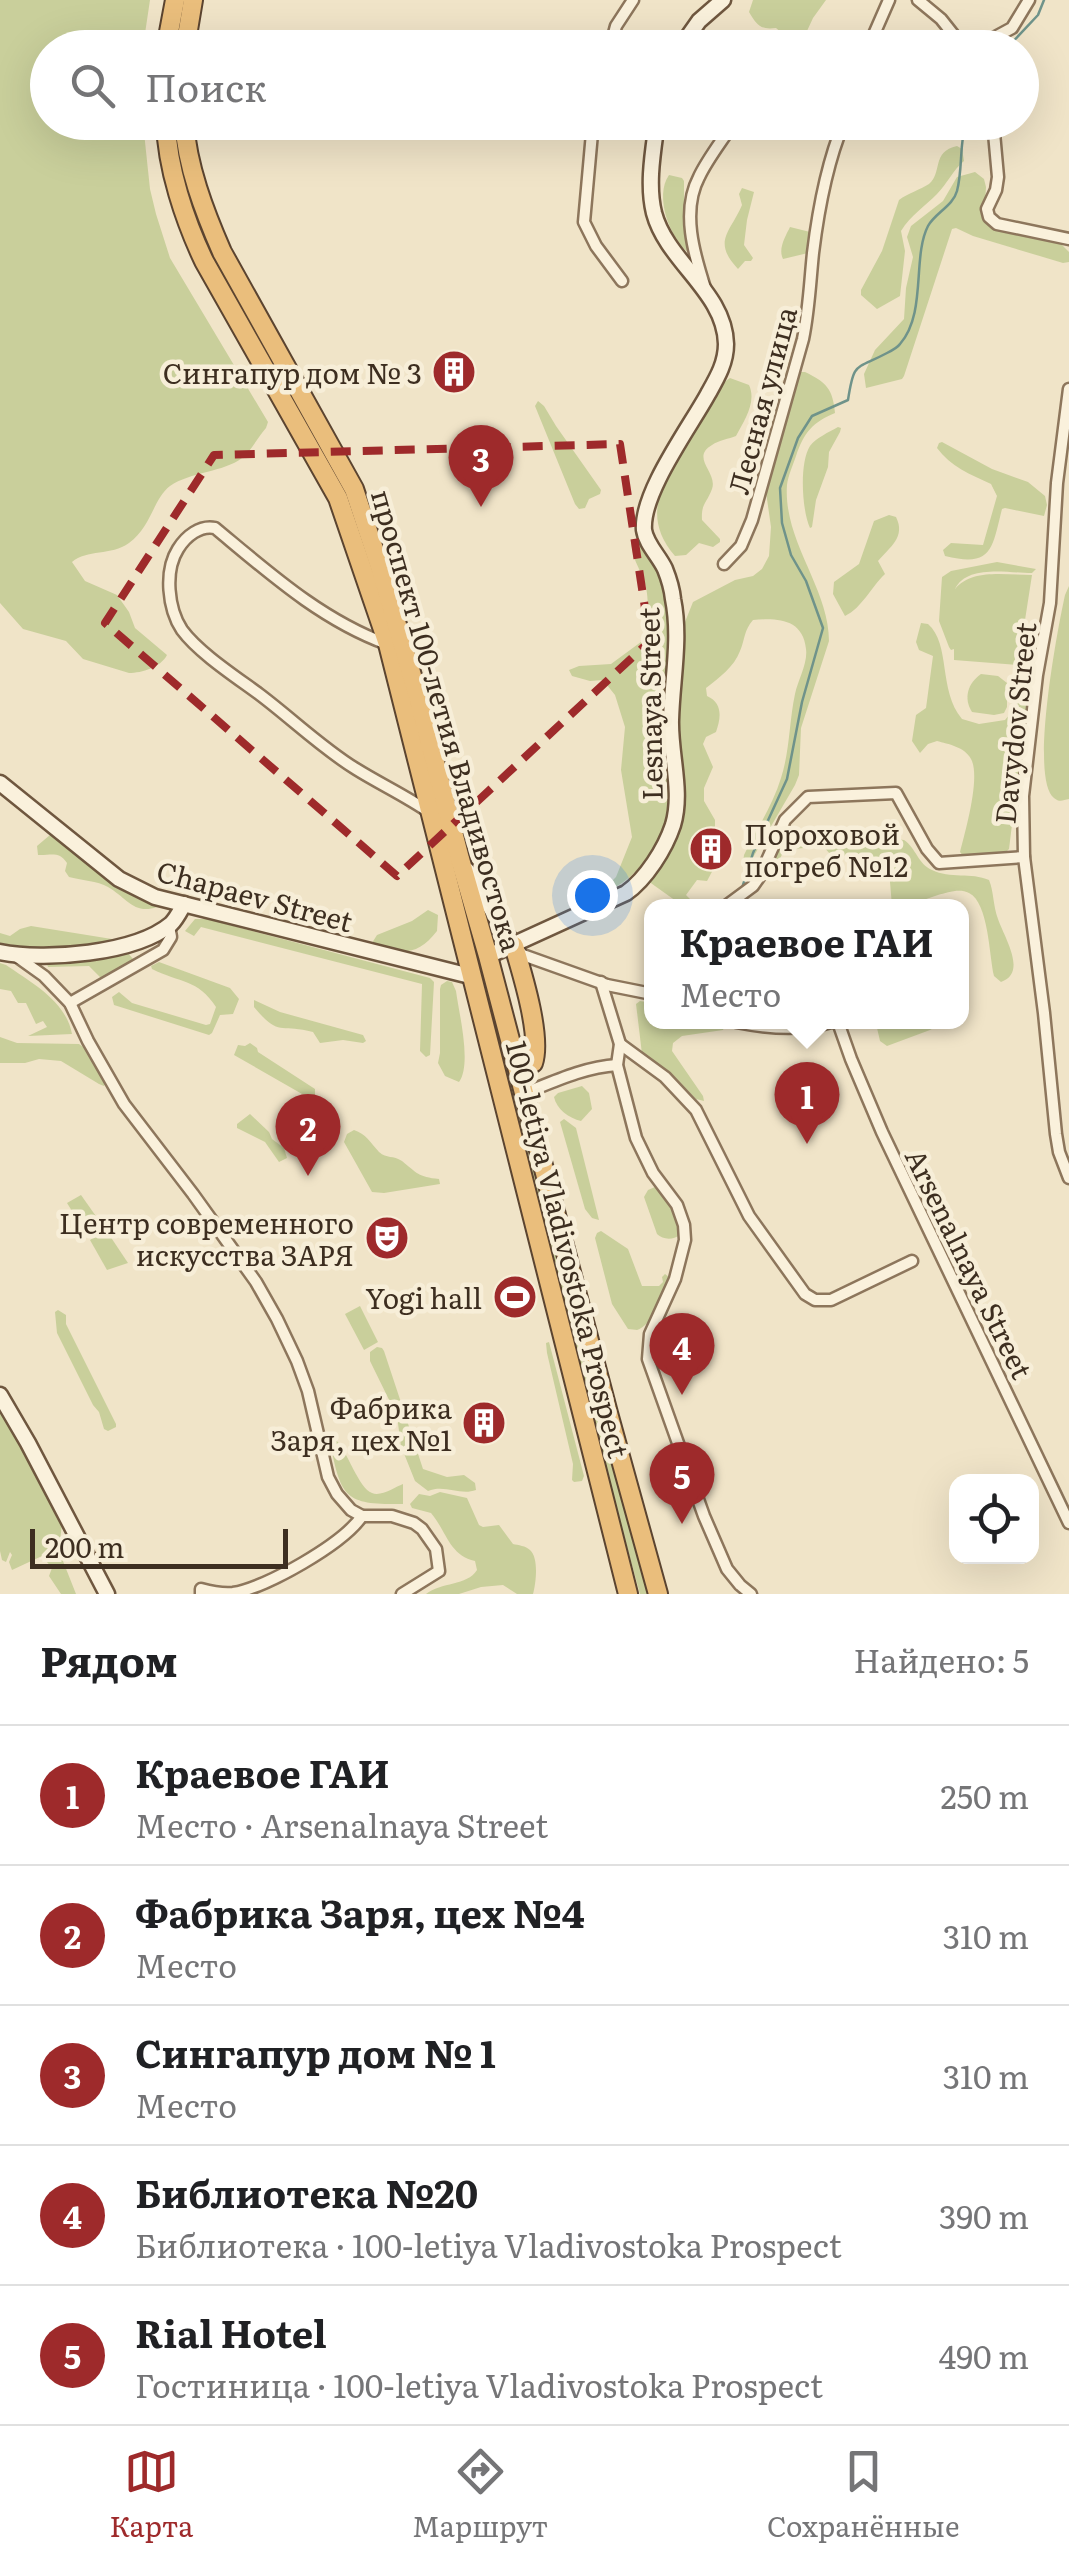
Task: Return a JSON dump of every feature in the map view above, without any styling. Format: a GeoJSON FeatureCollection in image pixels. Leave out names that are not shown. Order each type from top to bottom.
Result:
{"type":"FeatureCollection","features":[{"type":"Feature","properties":{"kind":"highway"},"geometry":{"type":"LineString","coordinates":[[169,30],[174,0]]}},
{"type":"Feature","properties":{"kind":"highway"},"geometry":{"type":"LineString","coordinates":[[188,30],[193,0]]}},
{"type":"Feature","properties":{"kind":"highway","name":"проспект 100-летия Владивостока"},"geometry":{"type":"LineString","coordinates":[[166,140],[189,228],[204,262],[338,498],[388,644],[470,976]]}},
{"type":"Feature","properties":{"kind":"highway","name":"проспект 100-летия Владивостока"},"geometry":{"type":"LineString","coordinates":[[186,140],[202,201],[222,252],[354,489],[418,696],[518,1069]]}},
{"type":"Feature","properties":{"kind":"highway"},"geometry":{"type":"LineString","coordinates":[[514,946],[530,1006],[536,1054],[532,1063],[518,1069]]}},
{"type":"Feature","properties":{"kind":"highway","name":"100-letiya Vladivostoka Prospect"},"geometry":{"type":"LineString","coordinates":[[470,976],[628,1594]]}},
{"type":"Feature","properties":{"kind":"highway","name":"100-letiya Vladivostoka Prospect"},"geometry":{"type":"LineString","coordinates":[[518,1069],[658,1594]]}},
{"type":"Feature","properties":{"kind":"main road"},"geometry":{"type":"LineString","coordinates":[[693,30],[723,0]]}},
{"type":"Feature","properties":{"kind":"main road","name":"Lesnaya Street"},"geometry":{"type":"LineString","coordinates":[[514,946],[637,886],[673,825],[676,807],[671,720],[677,632],[667,572],[644,534],[644,524],[654,488],[722,370],[726,343],[722,324],[708,296],[670,248],[654,212],[654,140]]}},
{"type":"Feature","properties":{"kind":"main road","name":"Chapaev Street"},"geometry":{"type":"LineString","coordinates":[[0,783],[119,879],[155,897],[470,976]]}},
{"type":"Feature","properties":{"kind":"main road"},"geometry":{"type":"LineString","coordinates":[[460,859],[514,946],[488,956]]}},
{"type":"Feature","properties":{"kind":"main road"},"geometry":{"type":"LineString","coordinates":[[8,954],[84,954],[128,944],[169,926],[184,904]]}},
{"type":"Feature","properties":{"kind":"main road"},"geometry":{"type":"LineString","coordinates":[[0,1395],[107,1594]]}},
{"type":"Feature","properties":{"kind":"street"},"geometry":{"type":"LineString","coordinates":[[615,30],[633,0]]}},
{"type":"Feature","properties":{"kind":"street"},"geometry":{"type":"LineString","coordinates":[[876,30],[889,0]]}},
{"type":"Feature","properties":{"kind":"street"},"geometry":{"type":"LineString","coordinates":[[918,0],[949,30]]}},
{"type":"Feature","properties":{"kind":"street"},"geometry":{"type":"LineString","coordinates":[[1008,30],[1029,0]]}},
{"type":"Feature","properties":{"kind":"street"},"geometry":{"type":"LineString","coordinates":[[591,140],[584,222],[622,281]]}},
{"type":"Feature","properties":{"kind":"street"},"geometry":{"type":"LineString","coordinates":[[708,296],[692,240],[690,208],[697,180],[723,140]]}},
{"type":"Feature","properties":{"kind":"street","name":"Лесная улица"},"geometry":{"type":"LineString","coordinates":[[724,564],[741,546],[752,520],[803,339],[810,309],[813,252],[839,140]]}},
{"type":"Feature","properties":{"kind":"street"},"geometry":{"type":"LineString","coordinates":[[995,140],[998,177],[989,217],[996,224],[1069,238]]}},
{"type":"Feature","properties":{"kind":"street","name":"Davydov Street"},"geometry":{"type":"LineString","coordinates":[[1069,389],[1057,483],[1050,603],[1036,675],[1023,796],[1024,857],[1056,1134],[1069,1178]]}},
{"type":"Feature","properties":{"kind":"street"},"geometry":{"type":"LineString","coordinates":[[388,644],[344,626],[312,605],[215,528],[208,526],[188,537],[172,562],[171,603],[182,630],[334,754],[430,812]]}},
{"type":"Feature","properties":{"kind":"street"},"geometry":{"type":"LineString","coordinates":[[735,899],[760,876],[784,820],[808,797],[896,793],[926,850],[939,863],[1024,857]]}},
{"type":"Feature","properties":{"kind":"street"},"geometry":{"type":"LineString","coordinates":[[70,1004],[163,950],[172,934],[169,926]]}},
{"type":"Feature","properties":{"kind":"street"},"geometry":{"type":"LineString","coordinates":[[514,946],[523,955],[601,982],[644,992]]}},
{"type":"Feature","properties":{"kind":"street"},"geometry":{"type":"LineString","coordinates":[[8,954],[44,976],[70,1004],[124,1104],[246,1267],[277,1318],[302,1376],[331,1485],[342,1501],[362,1516],[392,1516],[414,1523],[434,1543],[439,1570],[402,1594]]}},
{"type":"Feature","properties":{"kind":"street"},"geometry":{"type":"LineString","coordinates":[[601,982],[620,1044],[617,1065],[640,1149],[682,1215],[684,1240],[675,1279],[650,1334],[648,1360],[720,1552],[732,1576],[752,1594]]}},
{"type":"Feature","properties":{"kind":"street","name":"Arsenalnaya Street"},"geometry":{"type":"LineString","coordinates":[[840,1029],[882,1132],[1069,1523]]}},
{"type":"Feature","properties":{"kind":"street"},"geometry":{"type":"LineString","coordinates":[[620,1044],[665,1078],[696,1110],[749,1216],[805,1294],[815,1300],[831,1300],[912,1261]]}},
{"type":"Feature","properties":{"kind":"street"},"geometry":{"type":"LineString","coordinates":[[526,1094],[578,1073],[617,1065]]}},
{"type":"Feature","properties":{"kind":"street"},"geometry":{"type":"LineString","coordinates":[[201,1594],[202,1589],[221,1594],[242,1591],[273,1578],[336,1543],[362,1516]]}},
{"type":"Feature","properties":{"kind":"highlighted area"},"geometry":{"type":"Polygon","coordinates":[[[620,444],[650,641],[397,876],[105,623],[214,455],[620,444]]]}},
{"type":"Feature","properties":{"kind":"green space"},"geometry":{"type":"Polygon","coordinates":[[[0,0],[150,0],[146,30],[30,30],[30,140],[145,140],[150,189],[170,258],[268,422],[242,458],[170,486],[143,529],[129,543],[72,562],[85,581],[117,595],[135,628],[167,655],[156,666],[129,673],[83,659],[66,641],[23,629],[0,603],[0,0]]]}},
{"type":"Feature","properties":{"kind":"green space"},"geometry":{"type":"Polygon","coordinates":[[[753,0],[826,0],[807,30],[766,28],[749,12],[753,0]]]}},
{"type":"Feature","properties":{"kind":"green space"},"geometry":{"type":"Polygon","coordinates":[[[957,146],[962,149],[964,161],[901,231],[905,251],[900,296],[877,309],[861,295],[861,290],[882,251],[899,200],[929,184],[940,157],[957,146]]]}},
{"type":"Feature","properties":{"kind":"green space"},"geometry":{"type":"Polygon","coordinates":[[[975,172],[984,179],[986,187],[984,221],[1061,244],[1069,252],[1069,262],[952,229],[904,376],[866,388],[864,374],[875,350],[904,319],[913,257],[907,237],[911,226],[943,201],[957,177],[975,172]]]}},
{"type":"Feature","properties":{"kind":"green space"},"geometry":{"type":"Polygon","coordinates":[[[669,175],[684,181],[689,253],[666,217],[663,194],[669,175]]]}},
{"type":"Feature","properties":{"kind":"green space"},"geometry":{"type":"Polygon","coordinates":[[[742,188],[754,192],[744,245],[753,258],[738,269],[725,244],[742,205],[742,188]]]}},
{"type":"Feature","properties":{"kind":"green space"},"geometry":{"type":"Polygon","coordinates":[[[790,227],[810,232],[808,253],[783,259],[782,247],[790,227]]]}},
{"type":"Feature","properties":{"kind":"green space"},"geometry":{"type":"Polygon","coordinates":[[[805,372],[827,387],[835,413],[806,434],[787,485],[792,526],[822,602],[829,641],[801,728],[799,775],[748,866],[743,863],[744,855],[774,798],[784,767],[795,694],[806,654],[804,639],[794,626],[779,620],[753,620],[734,662],[706,688],[707,696],[716,703],[719,721],[716,732],[706,737],[703,744],[713,767],[704,788],[704,801],[715,826],[701,851],[714,868],[707,881],[697,880],[686,895],[690,899],[673,899],[648,881],[672,841],[681,632],[693,602],[735,580],[753,576],[769,556],[771,527],[765,485],[798,375],[805,372]]]}},
{"type":"Feature","properties":{"kind":"green space"},"geometry":{"type":"Polygon","coordinates":[[[730,378],[749,385],[751,398],[736,436],[715,443],[704,455],[713,483],[703,506],[702,520],[720,542],[713,547],[699,543],[686,555],[675,556],[658,523],[661,491],[714,395],[730,378]]]}},
{"type":"Feature","properties":{"kind":"green space"},"geometry":{"type":"Polygon","coordinates":[[[538,401],[601,490],[585,508],[579,509],[575,504],[535,406],[538,401]]]}},
{"type":"Feature","properties":{"kind":"green space"},"geometry":{"type":"Polygon","coordinates":[[[838,427],[840,432],[829,452],[810,528],[805,510],[804,464],[810,446],[838,427]]]}},
{"type":"Feature","properties":{"kind":"green space"},"geometry":{"type":"Polygon","coordinates":[[[942,442],[992,469],[1028,482],[1045,496],[1044,516],[1002,509],[988,552],[973,559],[945,556],[943,550],[951,543],[983,545],[997,496],[991,484],[948,460],[937,448],[942,442]]]}},
{"type":"Feature","properties":{"kind":"green space"},"geometry":{"type":"Polygon","coordinates":[[[889,515],[896,517],[899,530],[878,561],[885,574],[845,616],[833,594],[834,582],[859,564],[874,521],[889,515]]]}},
{"type":"Feature","properties":{"kind":"green space"},"geometry":{"type":"Polygon","coordinates":[[[634,540],[652,556],[669,601],[663,729],[669,812],[663,831],[642,864],[613,889],[602,892],[596,886],[605,888],[616,877],[632,837],[621,770],[625,727],[615,695],[603,680],[572,676],[569,670],[611,664],[645,639],[647,594],[633,554],[634,540]]]}},
{"type":"Feature","properties":{"kind":"green space"},"geometry":{"type":"Polygon","coordinates":[[[997,562],[1036,569],[1032,573],[978,573],[961,581],[955,589],[980,575],[1032,575],[1018,665],[954,660],[954,649],[949,647],[939,621],[942,577],[951,571],[997,562]]]}},
{"type":"Feature","properties":{"kind":"green space"},"geometry":{"type":"Polygon","coordinates":[[[1069,586],[1069,799],[1060,801],[1047,785],[1045,733],[1057,637],[1069,586]]]}},
{"type":"Feature","properties":{"kind":"green space"},"geometry":{"type":"Polygon","coordinates":[[[921,623],[928,624],[940,643],[950,695],[962,719],[979,724],[1005,720],[1010,714],[1016,673],[1025,666],[1031,670],[1009,849],[1005,853],[965,858],[960,852],[973,791],[974,767],[968,755],[937,741],[920,753],[912,741],[916,715],[926,708],[933,656],[919,650],[916,642],[921,623]]]}},
{"type":"Feature","properties":{"kind":"green space"},"geometry":{"type":"Polygon","coordinates":[[[981,674],[998,676],[1007,683],[1004,713],[972,712],[968,691],[981,674]]]}},
{"type":"Feature","properties":{"kind":"green space"},"geometry":{"type":"Polygon","coordinates":[[[835,832],[904,840],[932,870],[989,880],[996,914],[1012,954],[1013,971],[1001,982],[994,976],[981,907],[969,893],[953,891],[926,899],[891,899],[889,870],[859,870],[847,856],[830,854],[823,846],[784,850],[770,881],[763,879],[781,840],[799,834],[835,832]]]}},
{"type":"Feature","properties":{"kind":"green space"},"geometry":{"type":"Polygon","coordinates":[[[50,835],[157,907],[136,907],[104,885],[69,877],[65,871],[67,863],[61,856],[38,855],[37,846],[50,835]]]}},
{"type":"Feature","properties":{"kind":"green space"},"geometry":{"type":"Polygon","coordinates":[[[428,910],[438,915],[437,931],[422,946],[399,951],[372,943],[377,935],[428,910]]]}},
{"type":"Feature","properties":{"kind":"green space"},"geometry":{"type":"Polygon","coordinates":[[[195,919],[430,978],[434,982],[430,1055],[426,1057],[420,1051],[422,984],[201,927],[194,936],[185,931],[195,919]]]}},
{"type":"Feature","properties":{"kind":"green space"},"geometry":{"type":"Polygon","coordinates":[[[31,926],[118,940],[59,948],[0,943],[0,933],[10,936],[31,926]]]}},
{"type":"Feature","properties":{"kind":"green space"},"geometry":{"type":"Polygon","coordinates":[[[127,952],[133,959],[101,978],[89,966],[47,964],[95,959],[127,952]]]}},
{"type":"Feature","properties":{"kind":"green space"},"geometry":{"type":"Polygon","coordinates":[[[159,962],[230,988],[239,999],[233,1014],[220,1015],[209,1035],[114,1005],[112,997],[119,992],[132,1003],[210,1024],[216,1007],[209,998],[195,986],[152,969],[159,962]]]}},
{"type":"Feature","properties":{"kind":"green space"},"geometry":{"type":"Polygon","coordinates":[[[0,963],[55,1002],[72,1034],[28,1036],[47,1027],[43,1021],[36,1024],[26,1003],[18,1003],[11,991],[0,989],[0,963]]]}},
{"type":"Feature","properties":{"kind":"green space"},"geometry":{"type":"Polygon","coordinates":[[[447,981],[452,982],[456,991],[463,1038],[463,1074],[459,1082],[445,1076],[438,1063],[440,989],[447,981]]]}},
{"type":"Feature","properties":{"kind":"green space"},"geometry":{"type":"Polygon","coordinates":[[[486,990],[652,1594],[640,1594],[609,1482],[486,990]]]}},
{"type":"Feature","properties":{"kind":"green space"},"geometry":{"type":"Polygon","coordinates":[[[254,1000],[280,1012],[363,1035],[366,1041],[320,1043],[313,1032],[269,1023],[254,1007],[254,1000]]]}},
{"type":"Feature","properties":{"kind":"green space"},"geometry":{"type":"Polygon","coordinates":[[[644,1002],[644,1029],[723,1029],[682,1036],[673,1043],[672,1051],[704,1101],[696,1099],[673,1075],[642,1054],[636,1004],[644,1002]]]}},
{"type":"Feature","properties":{"kind":"green space"},"geometry":{"type":"Polygon","coordinates":[[[877,1029],[932,1029],[887,1046],[880,1041],[877,1029]]]}},
{"type":"Feature","properties":{"kind":"green space"},"geometry":{"type":"Polygon","coordinates":[[[0,1037],[17,1043],[79,1044],[86,1049],[105,1084],[61,1061],[0,1063],[0,1037]]]}},
{"type":"Feature","properties":{"kind":"green space"},"geometry":{"type":"Polygon","coordinates":[[[250,1043],[315,1089],[315,1095],[309,1098],[234,1055],[238,1045],[250,1043]]]}},
{"type":"Feature","properties":{"kind":"green space"},"geometry":{"type":"Polygon","coordinates":[[[582,1086],[589,1093],[592,1109],[581,1121],[564,1113],[554,1097],[582,1086]]]}},
{"type":"Feature","properties":{"kind":"green space"},"geometry":{"type":"Polygon","coordinates":[[[250,1114],[284,1148],[287,1158],[279,1162],[265,1142],[237,1128],[250,1114]]]}},
{"type":"Feature","properties":{"kind":"green space"},"geometry":{"type":"Polygon","coordinates":[[[564,1119],[576,1128],[599,1220],[585,1209],[560,1122],[564,1119]]]}},
{"type":"Feature","properties":{"kind":"green space"},"geometry":{"type":"Polygon","coordinates":[[[354,1130],[382,1154],[399,1159],[422,1176],[439,1179],[440,1184],[372,1192],[344,1142],[354,1130]]]}},
{"type":"Feature","properties":{"kind":"green space"},"geometry":{"type":"Polygon","coordinates":[[[655,1187],[677,1214],[677,1237],[657,1234],[644,1197],[655,1187]]]}},
{"type":"Feature","properties":{"kind":"green space"},"geometry":{"type":"Polygon","coordinates":[[[81,1195],[105,1229],[89,1238],[67,1203],[81,1195]]]}},
{"type":"Feature","properties":{"kind":"green space"},"geometry":{"type":"Polygon","coordinates":[[[106,1230],[128,1263],[107,1270],[90,1240],[106,1230]]]}},
{"type":"Feature","properties":{"kind":"green space"},"geometry":{"type":"Polygon","coordinates":[[[601,1231],[628,1249],[642,1286],[659,1286],[665,1274],[669,1277],[658,1307],[637,1330],[628,1329],[612,1304],[595,1238],[601,1231]]]}},
{"type":"Feature","properties":{"kind":"green space"},"geometry":{"type":"Polygon","coordinates":[[[360,1306],[378,1342],[364,1350],[345,1314],[360,1306]]]}},
{"type":"Feature","properties":{"kind":"green space"},"geometry":{"type":"Polygon","coordinates":[[[58,1310],[66,1315],[66,1324],[116,1424],[108,1431],[57,1333],[58,1310]]]}},
{"type":"Feature","properties":{"kind":"green space"},"geometry":{"type":"Polygon","coordinates":[[[549,1342],[584,1476],[582,1481],[572,1480],[573,1464],[547,1353],[549,1342]]]}},
{"type":"Feature","properties":{"kind":"green space"},"geometry":{"type":"Polygon","coordinates":[[[377,1347],[384,1351],[423,1469],[447,1477],[464,1475],[475,1483],[476,1490],[428,1491],[415,1481],[401,1446],[397,1416],[370,1361],[370,1352],[377,1347]]]}},
{"type":"Feature","properties":{"kind":"green space"},"geometry":{"type":"Polygon","coordinates":[[[0,1406],[62,1523],[59,1551],[76,1594],[61,1594],[49,1576],[52,1568],[42,1556],[12,1570],[10,1552],[6,1562],[2,1560],[0,1406]]]}},
{"type":"Feature","properties":{"kind":"green space"},"geometry":{"type":"Polygon","coordinates":[[[331,1440],[340,1444],[367,1490],[384,1493],[403,1484],[403,1504],[369,1503],[349,1494],[338,1475],[331,1440]]]}},
{"type":"Feature","properties":{"kind":"green space"},"geometry":{"type":"Polygon","coordinates":[[[440,1492],[467,1498],[479,1525],[499,1525],[513,1544],[530,1550],[536,1565],[533,1594],[517,1594],[503,1585],[459,1594],[426,1594],[467,1579],[477,1570],[475,1561],[459,1554],[431,1513],[410,1504],[419,1494],[430,1496],[440,1492]]]}},
{"type":"Feature","properties":{"kind":"waterway"},"geometry":{"type":"LineString","coordinates":[[1024,30],[1038,15],[1044,0]]}},
{"type":"Feature","properties":{"kind":"waterway"},"geometry":{"type":"LineString","coordinates":[[742,888],[753,853],[787,779],[802,702],[823,628],[806,581],[791,555],[782,523],[780,488],[798,438],[812,416],[848,400],[858,368],[896,348],[908,331],[917,301],[923,239],[931,221],[957,191],[962,140]]}},
{"type":"Feature","properties":{"kind":"place","name":"Сингапур дом № 3"},"geometry":{"type":"Point","coordinates":[454,372]}},
{"type":"Feature","properties":{"kind":"place","name":"Сингапур дом № 1"},"geometry":{"type":"Point","coordinates":[481,507]}},
{"type":"Feature","properties":{"kind":"place","name":"Пороховой погреб №12"},"geometry":{"type":"Point","coordinates":[711,849]}},
{"type":"Feature","properties":{"kind":"place","name":"Краевое ГАИ"},"geometry":{"type":"Point","coordinates":[807,1144]}},
{"type":"Feature","properties":{"kind":"place","name":"Фабрика Заря, цех №4"},"geometry":{"type":"Point","coordinates":[308,1176]}},
{"type":"Feature","properties":{"kind":"place","name":"Центр современного искусства ЗАРЯ"},"geometry":{"type":"Point","coordinates":[387,1238]}},
{"type":"Feature","properties":{"kind":"place","name":"Yogi hall"},"geometry":{"type":"Point","coordinates":[515,1297]}},
{"type":"Feature","properties":{"kind":"place","name":"Библиотека №20"},"geometry":{"type":"Point","coordinates":[682,1395]}},
{"type":"Feature","properties":{"kind":"place","name":"Фабрика Заря, цех №1"},"geometry":{"type":"Point","coordinates":[484,1423]}},
{"type":"Feature","properties":{"kind":"place","name":"Rial Hotel"},"geometry":{"type":"Point","coordinates":[682,1524]}}]}
